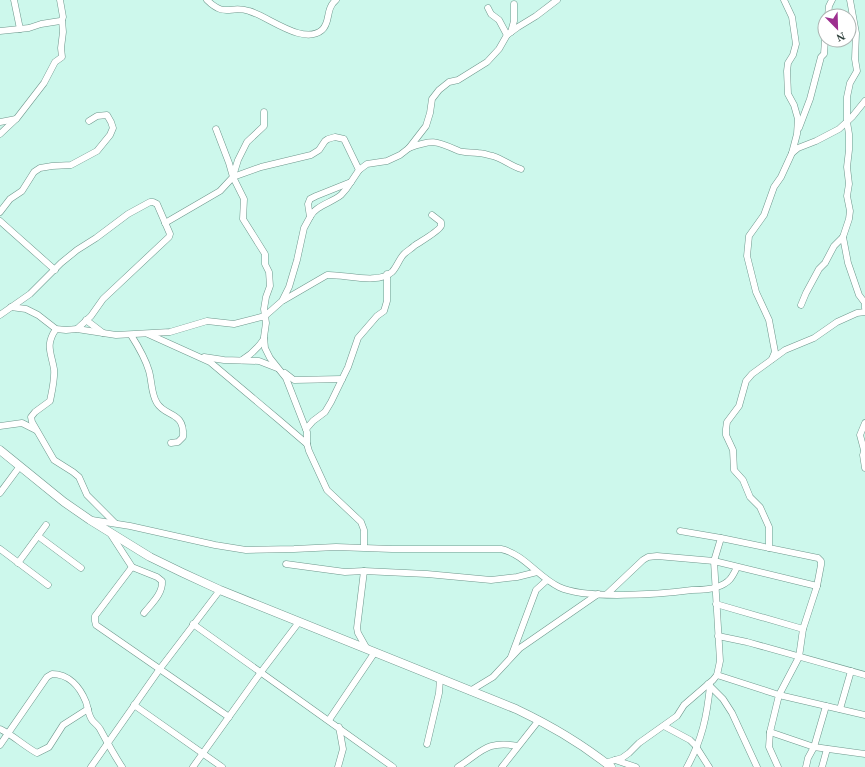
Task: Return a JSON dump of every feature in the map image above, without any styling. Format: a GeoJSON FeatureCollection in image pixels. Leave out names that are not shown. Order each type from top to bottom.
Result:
{"type":"FeatureCollection","features":[{"type":"Feature","properties":{"kind":"main road"},"geometry":{"type":"LineString","coordinates":[[0,450],[64,502],[150,557],[220,590],[371,650],[539,720],[610,763]]}},
{"type":"Feature","properties":{"kind":"street"},"geometry":{"type":"LineString","coordinates":[[14,0],[20,29]]}},
{"type":"Feature","properties":{"kind":"street"},"geometry":{"type":"LineString","coordinates":[[207,0],[216,8],[224,11],[239,9],[250,11],[289,30],[308,35],[322,30],[326,24],[330,5],[336,0]]}},
{"type":"Feature","properties":{"kind":"street"},"geometry":{"type":"LineString","coordinates":[[216,8],[219,0]]}},
{"type":"Feature","properties":{"kind":"street"},"geometry":{"type":"LineString","coordinates":[[509,33],[536,16],[557,0]]}},
{"type":"Feature","properties":{"kind":"street"},"geometry":{"type":"LineString","coordinates":[[772,360],[775,352],[769,320],[756,292],[746,256],[749,236],[764,215],[774,187],[781,177],[792,153],[796,134],[798,119],[794,105],[788,94],[787,71],[788,63],[793,55],[796,44],[792,17],[784,0]]}},
{"type":"Feature","properties":{"kind":"street"},"geometry":{"type":"LineString","coordinates":[[801,305],[819,269],[825,263],[834,246],[843,237],[850,211],[847,196],[849,184],[847,167],[849,134],[846,122],[848,89],[857,71],[855,59],[856,33],[850,0]]}},
{"type":"Feature","properties":{"kind":"street"},"geometry":{"type":"LineString","coordinates":[[0,134],[17,118],[44,83],[55,62],[62,57],[61,48],[63,16],[61,1]]}},
{"type":"Feature","properties":{"kind":"street"},"geometry":{"type":"LineString","coordinates":[[282,301],[290,284],[304,228],[314,211],[346,190],[359,170],[367,164],[387,161],[400,155],[409,148],[426,126],[432,99],[439,90],[449,82],[458,80],[488,62],[499,49],[509,33],[514,21],[514,4]]}},
{"type":"Feature","properties":{"kind":"street"},"geometry":{"type":"LineString","coordinates":[[488,8],[491,14],[499,20],[509,33]]}},
{"type":"Feature","properties":{"kind":"street"},"geometry":{"type":"LineString","coordinates":[[0,31],[20,29],[62,20]]}},
{"type":"Feature","properties":{"kind":"street"},"geometry":{"type":"LineString","coordinates":[[796,134],[810,98],[821,57],[824,54],[824,48]]}},
{"type":"Feature","properties":{"kind":"street"},"geometry":{"type":"LineString","coordinates":[[792,153],[798,148],[830,135],[846,122],[865,101]]}},
{"type":"Feature","properties":{"kind":"street"},"geometry":{"type":"LineString","coordinates":[[165,223],[220,191],[233,177],[238,160],[248,142],[264,126],[264,112]]}},
{"type":"Feature","properties":{"kind":"street"},"geometry":{"type":"LineString","coordinates":[[0,212],[10,199],[22,191],[34,172],[40,168],[71,165],[97,151],[110,135],[113,128],[107,115],[98,116],[89,121]]}},
{"type":"Feature","properties":{"kind":"street"},"geometry":{"type":"LineString","coordinates":[[0,122],[17,118]]}},
{"type":"Feature","properties":{"kind":"street"},"geometry":{"type":"LineString","coordinates":[[216,129],[233,177],[244,199],[243,219],[265,254],[265,264],[269,272],[270,286],[264,309],[266,316],[264,337],[258,348],[249,356],[241,360]]}},
{"type":"Feature","properties":{"kind":"street"},"geometry":{"type":"LineString","coordinates":[[233,177],[261,167],[311,155],[319,150],[325,141],[335,137],[341,138],[346,142],[359,170]]}},
{"type":"Feature","properties":{"kind":"street"},"geometry":{"type":"LineString","coordinates":[[409,148],[431,141],[441,142],[460,151],[494,156],[507,161],[515,167],[521,168]]}},
{"type":"Feature","properties":{"kind":"street"},"geometry":{"type":"LineString","coordinates":[[310,217],[308,204],[310,199],[351,182]]}},
{"type":"Feature","properties":{"kind":"street"},"geometry":{"type":"LineString","coordinates":[[0,314],[30,294],[69,255],[84,244],[96,238],[128,214],[150,202],[157,204],[169,237],[103,299],[91,316],[77,329]]}},
{"type":"Feature","properties":{"kind":"street"},"geometry":{"type":"LineString","coordinates":[[11,307],[26,309],[56,329],[77,329],[116,335],[170,332],[207,321],[234,324],[266,316],[282,301],[327,275],[334,274],[361,278],[382,277],[391,273],[405,254],[422,239],[439,230],[441,226],[440,222],[432,215]]}},
{"type":"Feature","properties":{"kind":"street"},"geometry":{"type":"LineString","coordinates":[[0,221],[55,270]]}},
{"type":"Feature","properties":{"kind":"street"},"geometry":{"type":"LineString","coordinates":[[843,237],[848,262],[859,295],[865,303],[865,308]]}},
{"type":"Feature","properties":{"kind":"street"},"geometry":{"type":"LineString","coordinates":[[306,429],[313,421],[325,412],[348,367],[358,338],[373,320],[384,311],[387,301],[387,274]]}},
{"type":"Feature","properties":{"kind":"street"},"geometry":{"type":"LineString","coordinates":[[769,548],[770,535],[760,507],[750,497],[743,480],[734,470],[732,450],[726,435],[727,422],[739,406],[746,381],[752,374],[785,350],[819,336],[837,322],[857,313],[865,312]]}},
{"type":"Feature","properties":{"kind":"street"},"geometry":{"type":"LineString","coordinates":[[86,320],[103,333]]}},
{"type":"Feature","properties":{"kind":"street"},"geometry":{"type":"LineString","coordinates":[[56,329],[49,345],[54,374],[52,394],[50,401],[35,412],[31,417],[32,422],[54,460],[79,477],[87,495],[115,523]]}},
{"type":"Feature","properties":{"kind":"street"},"geometry":{"type":"LineString","coordinates":[[146,334],[197,355],[210,362],[307,444],[327,490],[361,522],[364,530],[364,547]]}},
{"type":"Feature","properties":{"kind":"street"},"geometry":{"type":"LineString","coordinates":[[131,335],[149,371],[156,402],[159,407],[174,415],[183,430],[183,437],[178,442],[171,443]]}},
{"type":"Feature","properties":{"kind":"street"},"geometry":{"type":"LineString","coordinates":[[264,337],[265,348],[270,358],[294,380],[342,379]]}},
{"type":"Feature","properties":{"kind":"street"},"geometry":{"type":"LineString","coordinates":[[197,355],[224,360],[259,361],[280,368],[288,383],[306,429],[308,438],[307,444]]}},
{"type":"Feature","properties":{"kind":"street"},"geometry":{"type":"LineString","coordinates":[[865,422],[860,435],[864,450],[863,455],[865,468]]}},
{"type":"Feature","properties":{"kind":"street"},"geometry":{"type":"LineString","coordinates":[[0,426],[22,423],[36,430]]}},
{"type":"Feature","properties":{"kind":"street"},"geometry":{"type":"LineString","coordinates":[[0,493],[20,466]]}},
{"type":"Feature","properties":{"kind":"street"},"geometry":{"type":"LineString","coordinates":[[90,520],[115,523],[215,545],[246,550],[364,547],[392,549],[501,549],[511,551],[547,580],[560,588],[576,592],[598,594],[672,593],[716,588],[731,580],[737,567]]}},
{"type":"Feature","properties":{"kind":"street"},"geometry":{"type":"LineString","coordinates":[[18,563],[46,525]]}},
{"type":"Feature","properties":{"kind":"street"},"geometry":{"type":"LineString","coordinates":[[680,531],[818,558],[821,561],[798,657],[779,695],[770,732],[769,747],[778,767]]}},
{"type":"Feature","properties":{"kind":"street"},"geometry":{"type":"LineString","coordinates":[[110,532],[132,567],[152,574],[162,581],[162,588],[144,613]]}},
{"type":"Feature","properties":{"kind":"street"},"geometry":{"type":"LineString","coordinates":[[38,536],[81,568]]}},
{"type":"Feature","properties":{"kind":"street"},"geometry":{"type":"LineString","coordinates":[[610,763],[622,758],[677,716],[684,705],[709,685],[717,674],[720,660],[714,561],[721,538]]}},
{"type":"Feature","properties":{"kind":"street"},"geometry":{"type":"LineString","coordinates":[[0,549],[48,585]]}},
{"type":"Feature","properties":{"kind":"street"},"geometry":{"type":"LineString","coordinates":[[607,594],[642,560],[648,557],[657,556],[714,561],[816,586]]}},
{"type":"Feature","properties":{"kind":"street"},"geometry":{"type":"LineString","coordinates":[[286,564],[345,572],[364,571],[427,574],[491,580],[517,577],[537,572]]}},
{"type":"Feature","properties":{"kind":"street"},"geometry":{"type":"LineString","coordinates":[[132,567],[95,616],[96,625],[229,717]]}},
{"type":"Feature","properties":{"kind":"street"},"geometry":{"type":"LineString","coordinates":[[329,720],[371,650],[358,633],[357,628],[364,571]]}},
{"type":"Feature","properties":{"kind":"street"},"geometry":{"type":"LineString","coordinates":[[509,660],[536,590],[547,580]]}},
{"type":"Feature","properties":{"kind":"street"},"geometry":{"type":"LineString","coordinates":[[91,767],[159,670],[220,590]]}},
{"type":"Feature","properties":{"kind":"street"},"geometry":{"type":"LineString","coordinates":[[470,691],[493,677],[520,648],[598,594]]}},
{"type":"Feature","properties":{"kind":"street"},"geometry":{"type":"LineString","coordinates":[[716,604],[804,629]]}},
{"type":"Feature","properties":{"kind":"street"},"geometry":{"type":"LineString","coordinates":[[193,767],[299,622]]}},
{"type":"Feature","properties":{"kind":"street"},"geometry":{"type":"LineString","coordinates":[[193,624],[393,767]]}},
{"type":"Feature","properties":{"kind":"street"},"geometry":{"type":"LineString","coordinates":[[718,636],[747,642],[865,675]]}},
{"type":"Feature","properties":{"kind":"street"},"geometry":{"type":"LineString","coordinates":[[840,709],[851,671]]}},
{"type":"Feature","properties":{"kind":"street"},"geometry":{"type":"LineString","coordinates":[[0,745],[47,677],[52,674],[60,675],[73,681],[77,686],[86,703],[92,720],[122,767]]}},
{"type":"Feature","properties":{"kind":"street"},"geometry":{"type":"LineString","coordinates":[[717,674],[779,695],[865,715]]}},
{"type":"Feature","properties":{"kind":"street"},"geometry":{"type":"LineString","coordinates":[[427,744],[439,693],[440,679]]}},
{"type":"Feature","properties":{"kind":"street"},"geometry":{"type":"LineString","coordinates":[[687,767],[697,749],[706,721],[709,685]]}},
{"type":"Feature","properties":{"kind":"street"},"geometry":{"type":"LineString","coordinates":[[709,685],[723,699],[732,713],[757,767]]}},
{"type":"Feature","properties":{"kind":"street"},"geometry":{"type":"LineString","coordinates":[[134,706],[222,767]]}},
{"type":"Feature","properties":{"kind":"street"},"geometry":{"type":"LineString","coordinates":[[806,767],[808,758],[814,747],[826,706]]}},
{"type":"Feature","properties":{"kind":"street"},"geometry":{"type":"LineString","coordinates":[[0,730],[8,732],[37,753],[49,747],[63,725],[88,709]]}},
{"type":"Feature","properties":{"kind":"street"},"geometry":{"type":"LineString","coordinates":[[502,767],[539,720]]}},
{"type":"Feature","properties":{"kind":"street"},"geometry":{"type":"LineString","coordinates":[[664,726],[690,740],[695,745],[709,767]]}},
{"type":"Feature","properties":{"kind":"street"},"geometry":{"type":"LineString","coordinates":[[99,729],[108,732],[118,727]]}},
{"type":"Feature","properties":{"kind":"street"},"geometry":{"type":"LineString","coordinates":[[338,767],[343,749],[339,727]]}},
{"type":"Feature","properties":{"kind":"street"},"geometry":{"type":"LineString","coordinates":[[770,732],[814,747],[865,754]]}},
{"type":"Feature","properties":{"kind":"street"},"geometry":{"type":"LineString","coordinates":[[458,767],[480,751],[490,746],[500,744],[518,746]]}},
{"type":"Feature","properties":{"kind":"street"},"geometry":{"type":"LineString","coordinates":[[822,767],[826,748]]}},
{"type":"Feature","properties":{"kind":"street"},"geometry":{"type":"LineString","coordinates":[[610,763],[636,767]]}}]}
